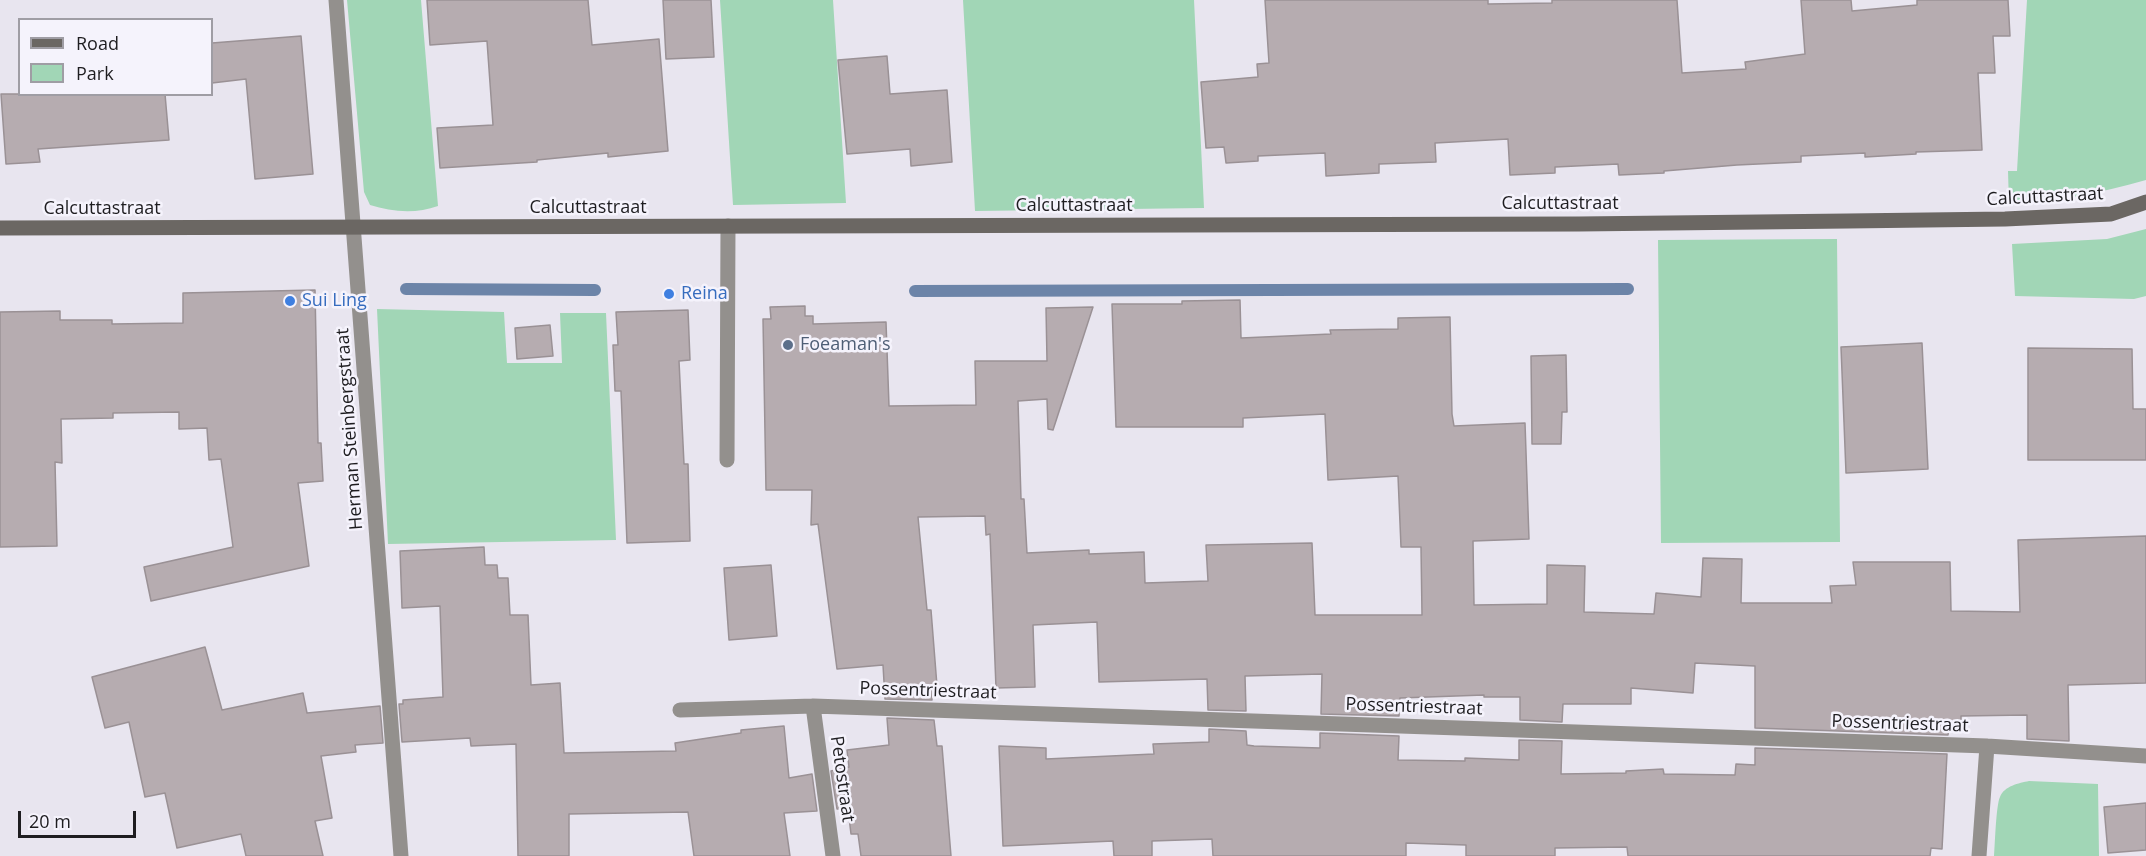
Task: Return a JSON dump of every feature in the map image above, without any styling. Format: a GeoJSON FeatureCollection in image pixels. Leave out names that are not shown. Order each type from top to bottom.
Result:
{"type":"FeatureCollection","features":[{"type":"Feature","properties":{"kind":"street","name":"Herman Steinbergstraat"},"geometry":{"type":"LineString","coordinates":[[336,0],[401,856]]}},
{"type":"Feature","properties":{"kind":"street","name":"Calcuttastraat"},"geometry":{"type":"LineString","coordinates":[[0,228],[1579,224],[2005,219],[2111,214],[2146,202]]}},
{"type":"Feature","properties":{"kind":"street"},"geometry":{"type":"LineString","coordinates":[[727,460],[728,226]]}},
{"type":"Feature","properties":{"kind":"street","name":"Possentriestraat"},"geometry":{"type":"LineString","coordinates":[[680,710],[813,706],[1987,746],[2146,756]]}},
{"type":"Feature","properties":{"kind":"street","name":"Petostraat"},"geometry":{"type":"LineString","coordinates":[[813,706],[833,856]]}},
{"type":"Feature","properties":{"kind":"street"},"geometry":{"type":"LineString","coordinates":[[1978,856],[1987,746]]}},
{"type":"Feature","properties":{"kind":"green space"},"geometry":{"type":"Polygon","coordinates":[[[347,0],[421,0],[438,206],[413,211],[387,209],[370,205],[364,192],[347,0]]]}},
{"type":"Feature","properties":{"kind":"green space"},"geometry":{"type":"Polygon","coordinates":[[[720,0],[833,0],[846,203],[733,205],[720,0]]]}},
{"type":"Feature","properties":{"kind":"green space"},"geometry":{"type":"Polygon","coordinates":[[[963,0],[1194,0],[1204,208],[975,211],[963,0]]]}},
{"type":"Feature","properties":{"kind":"green space"},"geometry":{"type":"Polygon","coordinates":[[[2027,0],[2146,0],[2146,180],[2078,196],[2009,205],[2008,171],[2017,171],[2027,0]]]}},
{"type":"Feature","properties":{"kind":"green space"},"geometry":{"type":"Polygon","coordinates":[[[2146,229],[2146,296],[2134,299],[2015,296],[2012,244],[2107,239],[2146,229]]]}},
{"type":"Feature","properties":{"kind":"green space"},"geometry":{"type":"Polygon","coordinates":[[[1837,239],[1840,542],[1661,543],[1658,240],[1837,239]]]}},
{"type":"Feature","properties":{"kind":"green space"},"geometry":{"type":"Polygon","coordinates":[[[377,309],[504,312],[507,363],[562,363],[560,313],[606,313],[616,540],[388,544],[377,309]]]}},
{"type":"Feature","properties":{"kind":"green space"},"geometry":{"type":"Polygon","coordinates":[[[2029,781],[2098,784],[2099,856],[1994,856],[2000,797],[2008,788],[2029,781]]]}},
{"type":"Feature","properties":{"kind":"building"},"geometry":{"type":"Polygon","coordinates":[[[427,0],[588,0],[592,45],[659,39],[668,151],[608,157],[608,153],[537,160],[537,162],[440,168],[437,128],[493,125],[487,41],[430,45],[427,0]]]}},
{"type":"Feature","properties":{"kind":"building"},"geometry":{"type":"Polygon","coordinates":[[[663,0],[711,0],[714,57],[666,59],[663,0]]]}},
{"type":"Feature","properties":{"kind":"building"},"geometry":{"type":"Polygon","coordinates":[[[1265,0],[1488,0],[1488,4],[1552,3],[1552,0],[1677,0],[1682,73],[1746,69],[1745,62],[1805,54],[1801,0],[1851,0],[1852,11],[1917,5],[1917,0],[2008,0],[2010,36],[1993,36],[1995,73],[1978,73],[1982,150],[1916,152],[1916,154],[1865,157],[1865,153],[1801,156],[1801,162],[1737,165],[1664,171],[1664,173],[1619,175],[1618,164],[1555,167],[1555,173],[1510,175],[1508,139],[1435,143],[1436,162],[1379,164],[1379,173],[1326,176],[1325,153],[1258,156],[1258,161],[1226,163],[1224,147],[1206,148],[1201,82],[1258,77],[1257,64],[1269,63],[1265,0]]]}},
{"type":"Feature","properties":{"kind":"building"},"geometry":{"type":"Polygon","coordinates":[[[301,36],[313,174],[255,179],[246,79],[213,83],[213,43],[301,36]]]}},
{"type":"Feature","properties":{"kind":"building"},"geometry":{"type":"Polygon","coordinates":[[[887,56],[890,94],[947,90],[952,162],[911,166],[910,149],[847,154],[838,60],[887,56]]]}},
{"type":"Feature","properties":{"kind":"building"},"geometry":{"type":"Polygon","coordinates":[[[1,94],[165,96],[169,140],[38,149],[40,162],[6,164],[1,94]]]}},
{"type":"Feature","properties":{"kind":"building"},"geometry":{"type":"Polygon","coordinates":[[[315,290],[318,443],[321,443],[323,481],[298,483],[309,566],[151,601],[144,567],[233,547],[221,459],[209,460],[207,428],[179,429],[179,412],[113,413],[113,418],[61,419],[62,463],[55,462],[57,546],[0,547],[0,312],[60,311],[60,320],[112,320],[112,324],[183,323],[183,293],[315,290]]]}},
{"type":"Feature","properties":{"kind":"building"},"geometry":{"type":"Polygon","coordinates":[[[1240,300],[1241,338],[1331,334],[1330,330],[1398,329],[1398,318],[1450,317],[1454,426],[1525,423],[1529,539],[1473,541],[1474,605],[1547,604],[1547,565],[1585,566],[1584,612],[1654,614],[1656,593],[1701,597],[1703,558],[1742,559],[1741,603],[1832,603],[1830,586],[1856,585],[1853,562],[1950,562],[1951,611],[2020,612],[2018,540],[2146,536],[2146,683],[2068,685],[2069,741],[2027,739],[2027,715],[1961,716],[1961,727],[1949,727],[1948,735],[1755,728],[1755,666],[1695,663],[1693,693],[1631,688],[1631,704],[1563,704],[1562,722],[1520,720],[1520,697],[1484,697],[1484,695],[1400,698],[1399,716],[1321,714],[1322,674],[1245,676],[1246,711],[1208,710],[1207,679],[1099,682],[1097,622],[1033,625],[1035,687],[996,688],[990,534],[986,535],[985,516],[918,517],[927,610],[931,610],[937,686],[931,686],[932,700],[885,699],[883,665],[837,669],[818,524],[811,525],[812,490],[766,490],[763,319],[771,319],[770,307],[805,306],[805,316],[813,316],[813,324],[886,322],[889,406],[976,405],[975,361],[1047,361],[1046,308],[1093,307],[1053,430],[1048,429],[1047,399],[1018,401],[1021,499],[1024,499],[1027,553],[1089,550],[1089,554],[1144,552],[1145,583],[1208,581],[1206,545],[1312,543],[1315,615],[1422,615],[1421,547],[1401,547],[1398,476],[1328,480],[1325,414],[1243,418],[1243,427],[1116,427],[1112,304],[1182,304],[1182,301],[1240,300]]]}},
{"type":"Feature","properties":{"kind":"building"},"geometry":{"type":"Polygon","coordinates":[[[688,310],[690,360],[679,361],[684,464],[688,464],[690,541],[627,543],[621,391],[615,391],[613,345],[618,345],[616,312],[688,310]]]}},
{"type":"Feature","properties":{"kind":"building"},"geometry":{"type":"Polygon","coordinates":[[[550,325],[553,356],[517,359],[515,328],[550,325]]]}},
{"type":"Feature","properties":{"kind":"building"},"geometry":{"type":"Polygon","coordinates":[[[1922,343],[1928,469],[1846,473],[1841,347],[1922,343]]]}},
{"type":"Feature","properties":{"kind":"building"},"geometry":{"type":"Polygon","coordinates":[[[2028,348],[2132,349],[2133,409],[2146,409],[2146,460],[2028,460],[2028,348]]]}},
{"type":"Feature","properties":{"kind":"building"},"geometry":{"type":"Polygon","coordinates":[[[1566,355],[1567,412],[1562,412],[1561,444],[1532,444],[1531,356],[1566,355]]]}},
{"type":"Feature","properties":{"kind":"building"},"geometry":{"type":"Polygon","coordinates":[[[484,547],[485,565],[497,565],[498,578],[508,578],[510,615],[528,615],[531,685],[560,683],[564,753],[676,751],[675,743],[741,733],[741,730],[784,726],[789,778],[812,774],[817,811],[784,813],[790,856],[694,856],[688,812],[569,814],[569,856],[518,856],[516,744],[471,746],[470,738],[402,742],[399,704],[403,704],[403,700],[443,697],[440,606],[402,608],[400,551],[484,547]]]}},
{"type":"Feature","properties":{"kind":"building"},"geometry":{"type":"Polygon","coordinates":[[[771,565],[777,636],[729,640],[724,568],[771,565]]]}},
{"type":"Feature","properties":{"kind":"building"},"geometry":{"type":"Polygon","coordinates":[[[205,647],[222,710],[303,693],[307,713],[380,706],[383,743],[355,745],[356,752],[321,756],[332,818],[315,821],[323,856],[246,856],[241,834],[177,848],[165,793],[145,797],[129,722],[105,728],[92,677],[205,647]]]}},
{"type":"Feature","properties":{"kind":"building"},"geometry":{"type":"Polygon","coordinates":[[[887,718],[934,720],[937,746],[942,746],[951,856],[861,856],[858,834],[851,834],[848,809],[837,809],[831,771],[849,767],[847,750],[889,745],[887,718]]]}},
{"type":"Feature","properties":{"kind":"building"},"geometry":{"type":"Polygon","coordinates":[[[1209,729],[1246,731],[1247,745],[1254,746],[1320,748],[1320,733],[1399,736],[1398,760],[1465,761],[1465,758],[1519,760],[1519,740],[1562,741],[1561,774],[1626,773],[1626,771],[1663,769],[1664,774],[1735,775],[1736,764],[1755,765],[1755,748],[1947,754],[1942,849],[1931,848],[1930,856],[1628,856],[1627,847],[1555,848],[1555,856],[1466,856],[1466,845],[1406,843],[1406,856],[1213,856],[1212,839],[1152,841],[1152,856],[1114,856],[1113,841],[1003,846],[999,746],[1046,748],[1046,759],[1154,754],[1153,744],[1209,742],[1209,729]]]}},
{"type":"Feature","properties":{"kind":"building"},"geometry":{"type":"Polygon","coordinates":[[[2146,803],[2146,850],[2108,853],[2104,807],[2146,803]]]}},
{"type":"Feature","properties":{"kind":"waterway"},"geometry":{"type":"LineString","coordinates":[[406,289],[595,290]]}},
{"type":"Feature","properties":{"kind":"waterway"},"geometry":{"type":"LineString","coordinates":[[915,291],[1628,289]]}},
{"type":"Feature","properties":{"kind":"place","name":"Reina"},"geometry":{"type":"Point","coordinates":[669,294]}},
{"type":"Feature","properties":{"kind":"place","name":"Sui Ling"},"geometry":{"type":"Point","coordinates":[290,301]}},
{"type":"Feature","properties":{"kind":"place","name":"Foeaman's"},"geometry":{"type":"Point","coordinates":[788,345]}}]}
